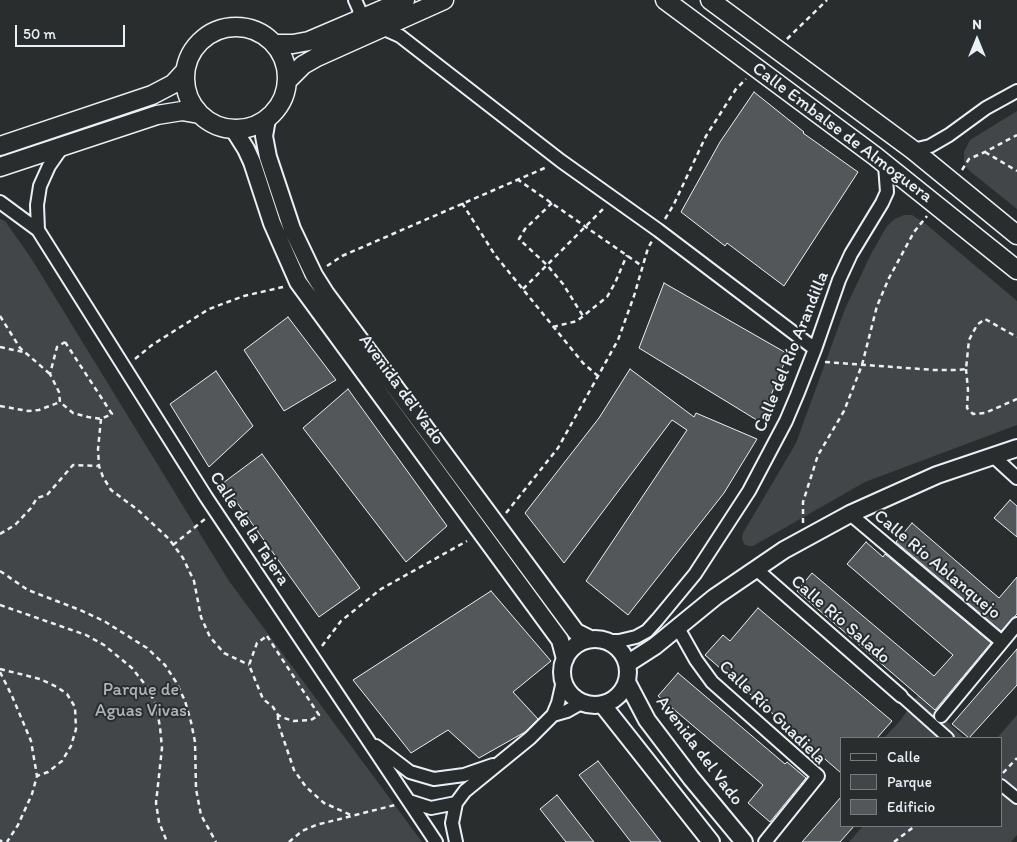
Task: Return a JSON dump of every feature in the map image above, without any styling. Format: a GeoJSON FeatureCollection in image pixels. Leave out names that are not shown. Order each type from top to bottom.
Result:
{"type":"FeatureCollection","features":[{"type":"Feature","properties":{"kind":"main road"},"geometry":{"type":"LineString","coordinates":[[275,44],[293,44],[310,41],[405,0]]}},
{"type":"Feature","properties":{"kind":"main road"},"geometry":{"type":"LineString","coordinates":[[287,80],[302,65],[444,0]]}},
{"type":"Feature","properties":{"kind":"main road","name":"Calle Embalse de Almoguera"},"geometry":{"type":"LineString","coordinates":[[665,0],[885,165],[1017,270]]}},
{"type":"Feature","properties":{"kind":"main road","name":"Calle Embalse de Almoguera"},"geometry":{"type":"LineString","coordinates":[[710,0],[913,150],[1017,235]]}},
{"type":"Feature","properties":{"kind":"main road"},"geometry":{"type":"LineString","coordinates":[[235,27],[249,29],[265,36],[275,44],[282,55],[287,80],[285,95],[278,109],[267,119],[251,127],[234,130],[215,125],[199,114],[190,101],[185,86],[185,71],[191,53],[202,40],[221,29],[235,27]]}},
{"type":"Feature","properties":{"kind":"main road"},"geometry":{"type":"LineString","coordinates":[[0,146],[152,96],[173,84],[185,71]]}},
{"type":"Feature","properties":{"kind":"main road"},"geometry":{"type":"LineString","coordinates":[[0,167],[157,115],[182,111],[199,114]]}},
{"type":"Feature","properties":{"kind":"street"},"geometry":{"type":"LineString","coordinates":[[355,0],[359,9],[360,20]]}},
{"type":"Feature","properties":{"kind":"street"},"geometry":{"type":"LineString","coordinates":[[382,28],[400,36],[561,160],[658,230],[813,355]]}},
{"type":"Feature","properties":{"kind":"street"},"geometry":{"type":"LineString","coordinates":[[913,150],[930,146],[986,108],[1017,91]]}},
{"type":"Feature","properties":{"kind":"street","name":"Avenida del Vado"},"geometry":{"type":"LineString","coordinates":[[267,119],[264,136],[268,157],[292,229],[314,275],[330,300],[576,632],[598,640]]}},
{"type":"Feature","properties":{"kind":"street","name":"Avenida del Vado"},"geometry":{"type":"LineString","coordinates":[[234,130],[246,148],[252,162],[272,223],[298,282],[348,353],[560,640],[565,659]]}},
{"type":"Feature","properties":{"kind":"street"},"geometry":{"type":"LineString","coordinates":[[38,230],[40,186],[50,166],[64,146]]}},
{"type":"Feature","properties":{"kind":"street","name":"Calle del Río Arandilla"},"geometry":{"type":"LineString","coordinates":[[598,640],[619,641],[636,637],[647,631],[696,574],[754,483],[786,421],[813,355],[839,280],[851,254],[887,192],[885,165]]}},
{"type":"Feature","properties":{"kind":"street","name":"Calle de la Tajera"},"geometry":{"type":"LineString","coordinates":[[0,202],[38,230],[215,511],[436,842]]}},
{"type":"Feature","properties":{"kind":"street"},"geometry":{"type":"LineString","coordinates":[[627,664],[640,657],[715,597],[804,539],[850,514],[937,475],[1017,448]]}},
{"type":"Feature","properties":{"kind":"street"},"geometry":{"type":"LineString","coordinates":[[992,456],[1017,478]]}},
{"type":"Feature","properties":{"kind":"street","name":"Calle Río Ablanquejo"},"geometry":{"type":"LineString","coordinates":[[850,514],[1002,642]]}},
{"type":"Feature","properties":{"kind":"street","name":"Calle Río Salado"},"geometry":{"type":"LineString","coordinates":[[756,569],[901,696]]}},
{"type":"Feature","properties":{"kind":"street"},"geometry":{"type":"LineString","coordinates":[[937,720],[1017,624]]}},
{"type":"Feature","properties":{"kind":"street","name":"Calle Río Guadiela"},"geometry":{"type":"LineString","coordinates":[[678,628],[696,660],[712,682],[818,776],[765,842]]}},
{"type":"Feature","properties":{"kind":"street"},"geometry":{"type":"LineString","coordinates":[[456,842],[452,823],[456,803],[465,792],[530,738],[553,715],[563,681],[562,668],[572,648],[581,642],[598,640],[613,644],[621,651],[629,671],[627,682],[622,691],[615,699],[602,704],[594,705],[574,698],[563,681]]}},
{"type":"Feature","properties":{"kind":"street","name":"Avenida del Vado"},"geometry":{"type":"LineString","coordinates":[[627,682],[647,720],[691,778],[744,842]]}},
{"type":"Feature","properties":{"kind":"street"},"geometry":{"type":"LineString","coordinates":[[901,696],[937,720],[947,737]]}},
{"type":"Feature","properties":{"kind":"street"},"geometry":{"type":"LineString","coordinates":[[553,715],[567,711],[583,702]]}},
{"type":"Feature","properties":{"kind":"street"},"geometry":{"type":"LineString","coordinates":[[602,704],[711,842]]}},
{"type":"Feature","properties":{"kind":"street"},"geometry":{"type":"LineString","coordinates":[[368,740],[410,772],[434,779],[464,774],[502,762]]}},
{"type":"Feature","properties":{"kind":"street"},"geometry":{"type":"LineString","coordinates":[[1002,786],[1017,798]]}},
{"type":"Feature","properties":{"kind":"street"},"geometry":{"type":"LineString","coordinates":[[409,801],[431,808],[456,803]]}},
{"type":"Feature","properties":{"kind":"path"},"geometry":{"type":"LineString","coordinates":[[776,49],[827,0]]}},
{"type":"Feature","properties":{"kind":"path"},"geometry":{"type":"LineString","coordinates":[[497,525],[558,448],[618,340],[648,248],[674,204],[706,136],[736,89],[756,68]]}},
{"type":"Feature","properties":{"kind":"path"},"geometry":{"type":"LineString","coordinates":[[954,183],[969,159],[1017,135]]}},
{"type":"Feature","properties":{"kind":"path"},"geometry":{"type":"LineString","coordinates":[[985,152],[1017,171]]}},
{"type":"Feature","properties":{"kind":"path"},"geometry":{"type":"LineString","coordinates":[[314,275],[342,256],[561,160]]}},
{"type":"Feature","properties":{"kind":"path"},"geometry":{"type":"LineString","coordinates":[[517,179],[642,266]]}},
{"type":"Feature","properties":{"kind":"path"},"geometry":{"type":"LineString","coordinates":[[523,289],[613,198]]}},
{"type":"Feature","properties":{"kind":"path"},"geometry":{"type":"LineString","coordinates":[[552,203],[525,230],[519,239],[547,265],[563,284],[583,316]]}},
{"type":"Feature","properties":{"kind":"path"},"geometry":{"type":"LineString","coordinates":[[462,204],[495,255],[583,363],[598,376]]}},
{"type":"Feature","properties":{"kind":"path"},"geometry":{"type":"LineString","coordinates":[[804,539],[803,502],[818,455],[844,411],[862,365],[877,306],[889,278],[914,232],[936,205]]}},
{"type":"Feature","properties":{"kind":"path"},"geometry":{"type":"LineString","coordinates":[[553,327],[577,320],[607,298],[616,283],[627,255]]}},
{"type":"Feature","properties":{"kind":"path"},"geometry":{"type":"LineString","coordinates":[[125,368],[152,345],[209,308],[244,296],[298,282]]}},
{"type":"Feature","properties":{"kind":"path"},"geometry":{"type":"LineString","coordinates":[[0,316],[24,352],[50,374],[59,392],[60,402],[73,412],[88,418],[101,419],[112,414],[65,342],[58,347],[50,374]]}},
{"type":"Feature","properties":{"kind":"path"},"geometry":{"type":"LineString","coordinates":[[1017,337],[985,319],[977,325],[969,340],[966,369],[967,408],[973,414],[985,413],[1017,399]]}},
{"type":"Feature","properties":{"kind":"path"},"geometry":{"type":"LineString","coordinates":[[0,347],[24,352]]}},
{"type":"Feature","properties":{"kind":"path"},"geometry":{"type":"LineString","coordinates":[[813,355],[862,365],[934,370],[966,369]]}},
{"type":"Feature","properties":{"kind":"path"},"geometry":{"type":"LineString","coordinates":[[0,406],[28,411],[39,410],[60,402]]}},
{"type":"Feature","properties":{"kind":"path"},"geometry":{"type":"LineString","coordinates":[[101,419],[98,449],[102,477],[111,490],[138,510],[170,539],[183,558],[194,581],[201,618],[210,637],[224,653],[248,665],[263,699],[273,707],[278,715],[294,721],[311,720],[319,715],[267,636],[257,643],[248,665]]}},
{"type":"Feature","properties":{"kind":"path"},"geometry":{"type":"LineString","coordinates":[[0,534],[15,525],[31,508],[37,498],[47,495],[73,465],[99,466]]}},
{"type":"Feature","properties":{"kind":"path"},"geometry":{"type":"LineString","coordinates":[[173,545],[215,511]]}},
{"type":"Feature","properties":{"kind":"path"},"geometry":{"type":"LineString","coordinates":[[313,657],[341,621],[381,590],[482,532]]}},
{"type":"Feature","properties":{"kind":"path"},"geometry":{"type":"LineString","coordinates":[[0,571],[28,590],[104,621],[147,648],[165,665],[179,688],[191,722],[195,742],[196,789],[201,815],[216,842]]}},
{"type":"Feature","properties":{"kind":"path"},"geometry":{"type":"LineString","coordinates":[[0,604],[86,635],[104,645],[132,668],[147,687],[156,705],[160,727],[162,748],[156,803],[159,822],[167,842]]}},
{"type":"Feature","properties":{"kind":"path"},"geometry":{"type":"LineString","coordinates":[[0,670],[40,679],[58,687],[67,694],[74,707],[76,729],[71,746],[62,761],[48,772],[37,776]]}},
{"type":"Feature","properties":{"kind":"path"},"geometry":{"type":"LineString","coordinates":[[0,670],[31,741],[37,776],[32,794],[18,825],[7,842]]}},
{"type":"Feature","properties":{"kind":"path"},"geometry":{"type":"LineString","coordinates":[[278,715],[278,723],[294,770],[302,782],[324,803],[351,815]]}},
{"type":"Feature","properties":{"kind":"path"},"geometry":{"type":"LineString","coordinates":[[1002,775],[1017,758]]}},
{"type":"Feature","properties":{"kind":"path"},"geometry":{"type":"LineString","coordinates":[[289,842],[302,831],[316,825],[409,801]]}},
{"type":"Feature","properties":{"kind":"path"},"geometry":{"type":"LineString","coordinates":[[894,842],[914,827]]}},
{"type":"Feature","properties":{"kind":"green space"},"geometry":{"type":"Polygon","coordinates":[[[1017,111],[1017,209],[966,167],[964,152],[970,140],[1017,111]]]}},
{"type":"Feature","properties":{"kind":"green space"},"geometry":{"type":"Polygon","coordinates":[[[904,215],[912,215],[927,225],[1017,301],[1017,425],[865,482],[753,546],[748,546],[744,544],[743,533],[796,443],[845,309],[871,254],[887,226],[895,219],[904,215]]]}},
{"type":"Feature","properties":{"kind":"green space","name":"Parque de Aguas Vivas"},"geometry":{"type":"Polygon","coordinates":[[[0,219],[5,221],[31,258],[229,581],[422,842],[0,842],[0,219]]]}},
{"type":"Feature","properties":{"kind":"green space"},"geometry":{"type":"Polygon","coordinates":[[[918,695],[963,737],[885,737],[900,721],[918,695]]]}},
{"type":"Feature","properties":{"kind":"green space"},"geometry":{"type":"Polygon","coordinates":[[[1017,715],[1017,835],[1011,842],[849,842],[862,827],[1002,827],[1002,737],[998,737],[1017,715]]]}},
{"type":"Feature","properties":{"kind":"building"},"geometry":{"type":"Polygon","coordinates":[[[754,92],[803,133],[858,172],[784,286],[727,243],[725,246],[681,212],[720,142],[754,92]]]}},
{"type":"Feature","properties":{"kind":"building"},"geometry":{"type":"Polygon","coordinates":[[[664,283],[788,354],[760,422],[639,348],[664,283]]]}},
{"type":"Feature","properties":{"kind":"building"},"geometry":{"type":"Polygon","coordinates":[[[288,317],[336,380],[284,411],[244,350],[288,317]]]}},
{"type":"Feature","properties":{"kind":"building"},"geometry":{"type":"Polygon","coordinates":[[[630,369],[694,417],[696,413],[757,439],[724,493],[628,615],[586,581],[687,430],[672,420],[564,563],[525,513],[599,418],[630,369]]]}},
{"type":"Feature","properties":{"kind":"building"},"geometry":{"type":"Polygon","coordinates":[[[216,371],[253,426],[209,467],[170,404],[216,371]]]}},
{"type":"Feature","properties":{"kind":"building"},"geometry":{"type":"Polygon","coordinates":[[[348,389],[447,526],[406,562],[303,428],[348,389]]]}},
{"type":"Feature","properties":{"kind":"building"},"geometry":{"type":"Polygon","coordinates":[[[262,454],[360,588],[319,617],[223,483],[262,454]]]}},
{"type":"Feature","properties":{"kind":"building"},"geometry":{"type":"Polygon","coordinates":[[[1010,500],[1017,506],[1017,537],[994,518],[1010,500]]]}},
{"type":"Feature","properties":{"kind":"building"},"geometry":{"type":"Polygon","coordinates":[[[912,523],[999,598],[1017,577],[1017,614],[1001,631],[896,542],[912,523]]]}},
{"type":"Feature","properties":{"kind":"building"},"geometry":{"type":"Polygon","coordinates":[[[866,542],[883,557],[885,554],[991,643],[935,710],[797,591],[812,573],[934,676],[953,655],[847,564],[866,542]]]}},
{"type":"Feature","properties":{"kind":"building"},"geometry":{"type":"Polygon","coordinates":[[[491,591],[551,661],[513,692],[538,719],[525,732],[479,758],[448,730],[411,753],[353,680],[491,591]]]}},
{"type":"Feature","properties":{"kind":"building"},"geometry":{"type":"Polygon","coordinates":[[[758,608],[892,721],[878,737],[840,737],[840,772],[705,655],[723,635],[730,641],[758,608]]]}},
{"type":"Feature","properties":{"kind":"building"},"geometry":{"type":"Polygon","coordinates":[[[1017,649],[1017,685],[970,737],[952,724],[1017,649]]]}},
{"type":"Feature","properties":{"kind":"building"},"geometry":{"type":"Polygon","coordinates":[[[678,673],[785,764],[787,762],[806,778],[770,822],[748,803],[763,785],[658,696],[678,673]]]}},
{"type":"Feature","properties":{"kind":"building"},"geometry":{"type":"Polygon","coordinates":[[[598,761],[661,842],[631,842],[579,775],[598,761]]]}},
{"type":"Feature","properties":{"kind":"building"},"geometry":{"type":"Polygon","coordinates":[[[557,795],[594,842],[566,842],[540,809],[557,795]]]}},
{"type":"Feature","properties":{"kind":"building"},"geometry":{"type":"Polygon","coordinates":[[[840,798],[840,827],[853,827],[840,842],[802,842],[840,798]]]}}]}
